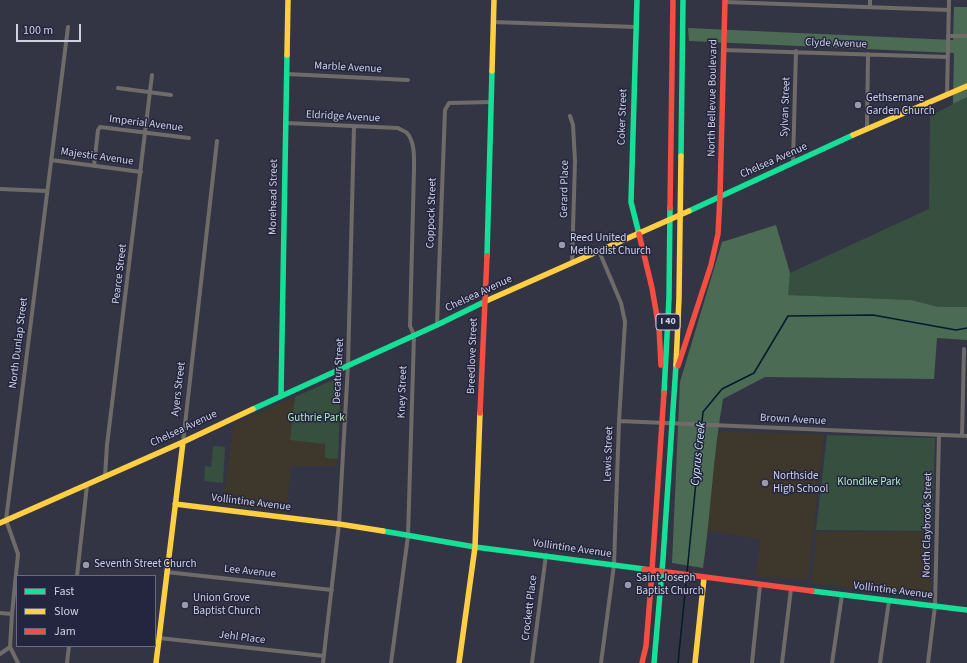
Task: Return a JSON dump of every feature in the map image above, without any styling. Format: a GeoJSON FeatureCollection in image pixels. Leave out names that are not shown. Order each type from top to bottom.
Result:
{"type":"FeatureCollection","features":[{"type":"Feature","properties":{"kind":"main road","name":"Morehead Street"},"geometry":{"type":"LineString","coordinates":[[281,395],[288,0]]}},
{"type":"Feature","properties":{"kind":"main road","name":"Breedlove Street"},"geometry":{"type":"LineString","coordinates":[[459,663],[475,547],[492,102],[494,0]]}},
{"type":"Feature","properties":{"kind":"main road","name":"Coker Street"},"geometry":{"type":"LineString","coordinates":[[637,0],[631,202],[652,288],[659,328],[664,401]]}},
{"type":"Feature","properties":{"kind":"main road","name":"I 40"},"geometry":{"type":"LineString","coordinates":[[642,663],[646,646],[653,558],[662,434],[669,298],[673,0]]}},
{"type":"Feature","properties":{"kind":"main road","name":"I 40"},"geometry":{"type":"LineString","coordinates":[[654,663],[661,587],[672,413],[676,374],[681,197],[683,0]]}},
{"type":"Feature","properties":{"kind":"main road","name":"North Bellevue Boulevard"},"geometry":{"type":"LineString","coordinates":[[676,374],[712,265],[718,234],[722,145],[725,1]]}},
{"type":"Feature","properties":{"kind":"main road","name":"Chelsea Avenue"},"geometry":{"type":"LineString","coordinates":[[0,523],[183,442],[281,395],[639,234],[867,129],[967,86]]}},
{"type":"Feature","properties":{"kind":"main road","name":"Ayers Street"},"geometry":{"type":"LineString","coordinates":[[156,663],[183,442]]}},
{"type":"Feature","properties":{"kind":"main road","name":"Vollintine Avenue"},"geometry":{"type":"LineString","coordinates":[[175,504],[339,524],[475,547],[614,564],[695,577],[967,610]]}},
{"type":"Feature","properties":{"kind":"main road"},"geometry":{"type":"LineString","coordinates":[[695,663],[704,578]]}},
{"type":"Feature","properties":{"kind":"street"},"geometry":{"type":"LineString","coordinates":[[870,0],[870,6]]}},
{"type":"Feature","properties":{"kind":"street"},"geometry":{"type":"LineString","coordinates":[[947,95],[949,0]]}},
{"type":"Feature","properties":{"kind":"street"},"geometry":{"type":"LineString","coordinates":[[725,1],[797,2],[949,10]]}},
{"type":"Feature","properties":{"kind":"street"},"geometry":{"type":"LineString","coordinates":[[493,22],[636,27]]}},
{"type":"Feature","properties":{"kind":"street","name":"North Dunlap Street"},"geometry":{"type":"LineString","coordinates":[[10,647],[18,554],[6,520],[68,27]]}},
{"type":"Feature","properties":{"kind":"street"},"geometry":{"type":"LineString","coordinates":[[948,36],[967,36]]}},
{"type":"Feature","properties":{"kind":"street","name":"Clyde Avenue"},"geometry":{"type":"LineString","coordinates":[[723,50],[796,51],[948,57]]}},
{"type":"Feature","properties":{"kind":"street","name":"Sylvan Street"},"geometry":{"type":"LineString","coordinates":[[793,163],[796,51]]}},
{"type":"Feature","properties":{"kind":"street"},"geometry":{"type":"LineString","coordinates":[[867,129],[868,54]]}},
{"type":"Feature","properties":{"kind":"street","name":"Marble Avenue"},"geometry":{"type":"LineString","coordinates":[[287,74],[408,80]]}},
{"type":"Feature","properties":{"kind":"street","name":"Pearce Street"},"geometry":{"type":"LineString","coordinates":[[105,476],[108,437],[152,75]]}},
{"type":"Feature","properties":{"kind":"street"},"geometry":{"type":"LineString","coordinates":[[118,88],[171,95]]}},
{"type":"Feature","properties":{"kind":"street","name":"Coppock Street"},"geometry":{"type":"LineString","coordinates":[[437,325],[445,110],[449,103],[492,102]]}},
{"type":"Feature","properties":{"kind":"street","name":"Gerard Place"},"geometry":{"type":"LineString","coordinates":[[570,116],[573,125],[575,162],[572,263]]}},
{"type":"Feature","properties":{"kind":"street","name":"Eldridge Avenue"},"geometry":{"type":"LineString","coordinates":[[286,123],[398,128]]}},
{"type":"Feature","properties":{"kind":"street","name":"Decatur Street"},"geometry":{"type":"LineString","coordinates":[[323,663],[339,524],[348,365],[354,126]]}},
{"type":"Feature","properties":{"kind":"street","name":"Imperial Avenue"},"geometry":{"type":"LineString","coordinates":[[94,166],[98,130],[100,127],[189,138]]}},
{"type":"Feature","properties":{"kind":"street","name":"Kney Street"},"geometry":{"type":"LineString","coordinates":[[391,663],[408,536],[414,335],[410,326],[414,169],[413,151],[411,140],[407,132],[398,128]]}},
{"type":"Feature","properties":{"kind":"street","name":"Ayers Street"},"geometry":{"type":"LineString","coordinates":[[183,442],[217,141]]}},
{"type":"Feature","properties":{"kind":"street","name":"Majestic Avenue"},"geometry":{"type":"LineString","coordinates":[[51,160],[141,172]]}},
{"type":"Feature","properties":{"kind":"street"},"geometry":{"type":"LineString","coordinates":[[0,189],[47,191]]}},
{"type":"Feature","properties":{"kind":"street","name":"Lewis Street"},"geometry":{"type":"LineString","coordinates":[[599,251],[621,303],[626,322],[619,421],[614,564],[601,663]]}},
{"type":"Feature","properties":{"kind":"street"},"geometry":{"type":"LineString","coordinates":[[964,348],[965,436]]}},
{"type":"Feature","properties":{"kind":"street","name":"Brown Avenue"},"geometry":{"type":"LineString","coordinates":[[619,421],[965,436]]}},
{"type":"Feature","properties":{"kind":"street","name":"North Claybrook Street"},"geometry":{"type":"LineString","coordinates":[[928,663],[935,606],[939,435]]}},
{"type":"Feature","properties":{"kind":"street"},"geometry":{"type":"LineString","coordinates":[[77,575],[86,485]]}},
{"type":"Feature","properties":{"kind":"street","name":"Crockett Place"},"geometry":{"type":"LineString","coordinates":[[532,663],[546,555]]}},
{"type":"Feature","properties":{"kind":"street","name":"Lee Avenue"},"geometry":{"type":"LineString","coordinates":[[166,572],[332,590]]}},
{"type":"Feature","properties":{"kind":"street"},"geometry":{"type":"LineString","coordinates":[[752,663],[760,585]]}},
{"type":"Feature","properties":{"kind":"street"},"geometry":{"type":"LineString","coordinates":[[782,663],[791,589]]}},
{"type":"Feature","properties":{"kind":"street"},"geometry":{"type":"LineString","coordinates":[[832,663],[842,595]]}},
{"type":"Feature","properties":{"kind":"street"},"geometry":{"type":"LineString","coordinates":[[880,663],[889,601]]}},
{"type":"Feature","properties":{"kind":"street"},"geometry":{"type":"LineString","coordinates":[[0,613],[12,614]]}},
{"type":"Feature","properties":{"kind":"street","name":"Jehl Place"},"geometry":{"type":"LineString","coordinates":[[159,638],[324,656]]}},
{"type":"Feature","properties":{"kind":"street"},"geometry":{"type":"LineString","coordinates":[[0,654],[10,647],[18,663]]}},
{"type":"Feature","properties":{"kind":"street"},"geometry":{"type":"LineString","coordinates":[[67,663],[69,647]]}},
{"type":"Feature","properties":{"kind":"shaded area"},"geometry":{"type":"Polygon","coordinates":[[[335,379],[339,380],[341,383],[338,459],[336,466],[291,466],[286,513],[222,505],[234,424],[335,379]]]}},
{"type":"Feature","properties":{"kind":"shaded area","name":"Northside High School"},"geometry":{"type":"Polygon","coordinates":[[[717,432],[824,434],[808,580],[756,577],[761,539],[708,531],[717,432]]]}},
{"type":"Feature","properties":{"kind":"shaded area"},"geometry":{"type":"Polygon","coordinates":[[[817,532],[931,532],[931,598],[811,583],[817,532]]]}},
{"type":"Feature","properties":{"kind":"green space"},"geometry":{"type":"Polygon","coordinates":[[[954,7],[967,7],[967,97],[953,104],[954,53],[689,41],[688,28],[953,40],[954,7]]]}},
{"type":"Feature","properties":{"kind":"green space"},"geometry":{"type":"Polygon","coordinates":[[[967,97],[967,307],[939,307],[910,300],[787,295],[790,273],[929,209],[930,116],[967,97]]]}},
{"type":"Feature","properties":{"kind":"green space"},"geometry":{"type":"Polygon","coordinates":[[[776,225],[790,273],[788,295],[911,300],[939,307],[967,307],[967,340],[937,338],[934,379],[765,377],[723,399],[703,568],[672,563],[680,382],[722,242],[776,225]]]}},
{"type":"Feature","properties":{"kind":"green space","name":"Guthrie Park"},"geometry":{"type":"Polygon","coordinates":[[[335,379],[339,380],[341,383],[338,459],[325,458],[325,444],[290,440],[295,397],[335,379]]]}},
{"type":"Feature","properties":{"kind":"green space","name":"Klondike Park"},"geometry":{"type":"Polygon","coordinates":[[[827,435],[935,438],[932,531],[816,530],[827,435]]]}},
{"type":"Feature","properties":{"kind":"green space"},"geometry":{"type":"Polygon","coordinates":[[[213,446],[225,447],[223,483],[204,481],[205,466],[211,467],[213,446]]]}},
{"type":"Feature","properties":{"kind":"waterway","name":"Cyprus Creek"},"geometry":{"type":"LineString","coordinates":[[678,663],[703,412],[722,389],[754,373],[788,316],[873,315],[956,330],[967,328]]}},
{"type":"Feature","properties":{"kind":"traffic: fast"},"geometry":{"type":"LineString","coordinates":[[637,0],[631,202],[639,234]]}},
{"type":"Feature","properties":{"kind":"traffic: fast"},"geometry":{"type":"LineString","coordinates":[[681,156],[683,0]]}},
{"type":"Feature","properties":{"kind":"traffic: fast"},"geometry":{"type":"LineString","coordinates":[[281,395],[287,55]]}},
{"type":"Feature","properties":{"kind":"traffic: fast"},"geometry":{"type":"LineString","coordinates":[[487,256],[492,71]]}},
{"type":"Feature","properties":{"kind":"traffic: fast"},"geometry":{"type":"LineString","coordinates":[[689,211],[853,135]]}},
{"type":"Feature","properties":{"kind":"traffic: fast"},"geometry":{"type":"LineString","coordinates":[[664,393],[669,298],[670,208]]}},
{"type":"Feature","properties":{"kind":"traffic: fast"},"geometry":{"type":"LineString","coordinates":[[253,409],[486,301]]}},
{"type":"Feature","properties":{"kind":"traffic: fast"},"geometry":{"type":"LineString","coordinates":[[654,663],[663,559],[676,365]]}},
{"type":"Feature","properties":{"kind":"traffic: fast"},"geometry":{"type":"LineString","coordinates":[[383,531],[475,547],[644,569]]}},
{"type":"Feature","properties":{"kind":"traffic: fast"},"geometry":{"type":"LineString","coordinates":[[812,591],[967,610]]}},
{"type":"Feature","properties":{"kind":"traffic: slow"},"geometry":{"type":"LineString","coordinates":[[287,55],[288,0]]}},
{"type":"Feature","properties":{"kind":"traffic: slow"},"geometry":{"type":"LineString","coordinates":[[492,71],[494,0]]}},
{"type":"Feature","properties":{"kind":"traffic: slow"},"geometry":{"type":"LineString","coordinates":[[853,135],[967,86]]}},
{"type":"Feature","properties":{"kind":"traffic: slow"},"geometry":{"type":"LineString","coordinates":[[676,365],[679,298],[681,156]]}},
{"type":"Feature","properties":{"kind":"traffic: slow"},"geometry":{"type":"LineString","coordinates":[[486,301],[689,211]]}},
{"type":"Feature","properties":{"kind":"traffic: slow"},"geometry":{"type":"LineString","coordinates":[[0,523],[183,442],[253,409]]}},
{"type":"Feature","properties":{"kind":"traffic: slow"},"geometry":{"type":"LineString","coordinates":[[459,663],[475,547],[480,413]]}},
{"type":"Feature","properties":{"kind":"traffic: slow"},"geometry":{"type":"LineString","coordinates":[[156,663],[183,442]]}},
{"type":"Feature","properties":{"kind":"traffic: slow"},"geometry":{"type":"LineString","coordinates":[[175,504],[339,524],[383,531]]}},
{"type":"Feature","properties":{"kind":"traffic: slow"},"geometry":{"type":"LineString","coordinates":[[695,663],[704,578]]}},
{"type":"Feature","properties":{"kind":"traffic: jam"},"geometry":{"type":"LineString","coordinates":[[670,208],[673,0]]}},
{"type":"Feature","properties":{"kind":"traffic: jam"},"geometry":{"type":"LineString","coordinates":[[720,196],[725,0]]}},
{"type":"Feature","properties":{"kind":"traffic: jam"},"geometry":{"type":"LineString","coordinates":[[678,366],[711,265],[718,234],[720,196]]}},
{"type":"Feature","properties":{"kind":"traffic: jam"},"geometry":{"type":"LineString","coordinates":[[639,234],[652,288],[659,328],[661,365]]}},
{"type":"Feature","properties":{"kind":"traffic: jam"},"geometry":{"type":"LineString","coordinates":[[480,413],[487,256]]}},
{"type":"Feature","properties":{"kind":"traffic: jam"},"geometry":{"type":"LineString","coordinates":[[642,663],[646,646],[651,585],[664,393]]}},
{"type":"Feature","properties":{"kind":"traffic: jam"},"geometry":{"type":"LineString","coordinates":[[644,569],[812,591]]}},
{"type":"Feature","properties":{"kind":"place","name":"Gethsemane Garden Church"},"geometry":{"type":"Point","coordinates":[858,105]}},
{"type":"Feature","properties":{"kind":"place","name":"Reed United Methodist Church"},"geometry":{"type":"Point","coordinates":[562,245]}},
{"type":"Feature","properties":{"kind":"place","name":"Northside High School"},"geometry":{"type":"Point","coordinates":[765,483]}},
{"type":"Feature","properties":{"kind":"place","name":"Seventh Street Church"},"geometry":{"type":"Point","coordinates":[86,565]}},
{"type":"Feature","properties":{"kind":"place","name":"Saint Joseph Baptist Church"},"geometry":{"type":"Point","coordinates":[628,585]}},
{"type":"Feature","properties":{"kind":"place","name":"Union Grove Baptist Church"},"geometry":{"type":"Point","coordinates":[185,605]}}]}
